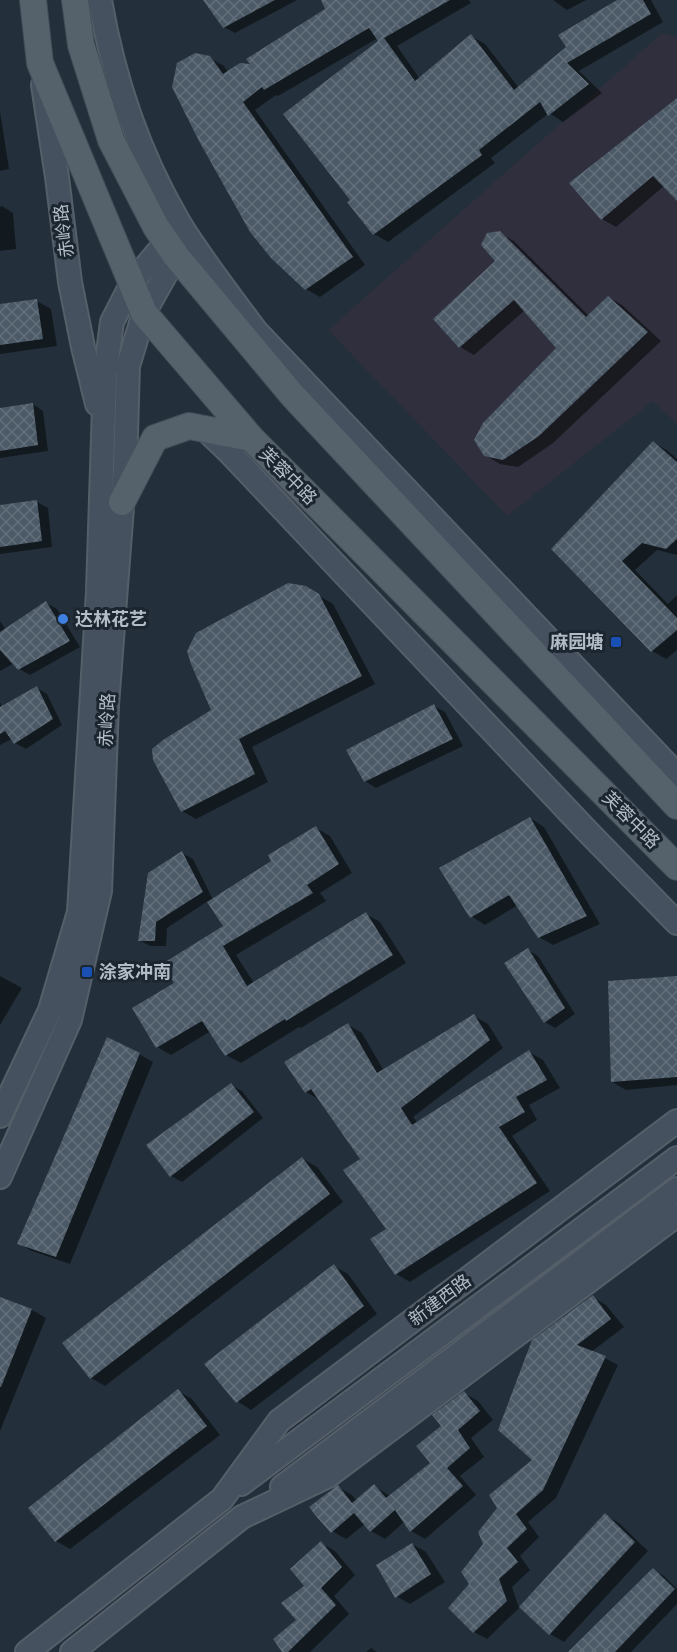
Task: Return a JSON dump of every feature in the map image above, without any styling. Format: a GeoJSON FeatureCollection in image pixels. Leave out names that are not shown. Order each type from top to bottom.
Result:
{"type":"FeatureCollection","features":[{"type":"Feature","properties":{"kind":"main road","name":"芙蓉中路"},"geometry":{"type":"LineString","coordinates":[[33,0],[40,63],[144,313],[251,438],[677,867]]}},
{"type":"Feature","properties":{"kind":"main road"},"geometry":{"type":"LineString","coordinates":[[75,0],[81,45],[111,140],[156,227],[171,249],[293,396],[677,806]]}},
{"type":"Feature","properties":{"kind":"main road"},"geometry":{"type":"LineString","coordinates":[[100,0],[107,38],[121,88],[145,154],[177,220],[256,331],[677,776]]}},
{"type":"Feature","properties":{"kind":"main road","name":"赤岭路"},"geometry":{"type":"LineString","coordinates":[[40,63],[70,282],[104,432]]}},
{"type":"Feature","properties":{"kind":"main road","name":"赤岭路"},"geometry":{"type":"LineString","coordinates":[[0,1116],[50,1010],[79,912],[98,591],[105,376],[112,322],[132,283],[171,249]]}},
{"type":"Feature","properties":{"kind":"main road","name":"赤岭路"},"geometry":{"type":"LineString","coordinates":[[0,1177],[70,1020],[100,891],[107,705],[125,468],[128,366],[144,313],[171,249]]}},
{"type":"Feature","properties":{"kind":"main road"},"geometry":{"type":"LineString","coordinates":[[122,502],[155,438],[189,426],[251,438]]}},
{"type":"Feature","properties":{"kind":"main road"},"geometry":{"type":"LineString","coordinates":[[206,430],[677,923]]}},
{"type":"Feature","properties":{"kind":"main road","name":"新建西路"},"geometry":{"type":"LineString","coordinates":[[222,1499],[279,1421],[677,1121]]}},
{"type":"Feature","properties":{"kind":"main road","name":"新建西路"},"geometry":{"type":"LineString","coordinates":[[27,1652],[222,1499],[677,1158]]}},
{"type":"Feature","properties":{"kind":"main road"},"geometry":{"type":"LineString","coordinates":[[72,1652],[242,1517],[677,1189]]}},
{"type":"Feature","properties":{"kind":"main road"},"geometry":{"type":"LineString","coordinates":[[242,1517],[328,1476],[677,1215]]}},
{"type":"Feature","properties":{"kind":"shaded area"},"geometry":{"type":"Polygon","coordinates":[[[662,33],[677,37],[677,424],[653,401],[507,516],[328,330],[662,33]]]}},
{"type":"Feature","properties":{"kind":"building"},"geometry":{"type":"Polygon","coordinates":[[[203,0],[275,0],[223,28],[203,0]]]}},
{"type":"Feature","properties":{"kind":"building"},"geometry":{"type":"Polygon","coordinates":[[[321,0],[450,0],[384,38],[415,81],[471,34],[514,90],[566,47],[558,35],[617,0],[643,0],[651,14],[567,63],[589,84],[548,116],[540,102],[479,150],[482,155],[373,235],[347,202],[350,200],[283,114],[378,41],[369,28],[264,90],[262,87],[243,102],[353,257],[305,290],[271,258],[250,232],[199,141],[172,87],[177,63],[195,53],[210,56],[223,74],[240,63],[250,64],[246,59],[325,9],[321,0]]]}},
{"type":"Feature","properties":{"kind":"building"},"geometry":{"type":"Polygon","coordinates":[[[677,98],[677,201],[653,176],[601,220],[569,183],[677,98]]]}},
{"type":"Feature","properties":{"kind":"building"},"geometry":{"type":"Polygon","coordinates":[[[500,231],[586,317],[608,296],[648,332],[539,436],[503,460],[484,456],[474,440],[483,423],[556,348],[514,300],[459,348],[433,319],[495,261],[481,245],[487,233],[500,231]]]}},
{"type":"Feature","properties":{"kind":"building"},"geometry":{"type":"Polygon","coordinates":[[[37,299],[43,339],[0,345],[0,304],[37,299]]]}},
{"type":"Feature","properties":{"kind":"building"},"geometry":{"type":"Polygon","coordinates":[[[33,403],[38,445],[0,451],[0,408],[33,403]]]}},
{"type":"Feature","properties":{"kind":"building"},"geometry":{"type":"Polygon","coordinates":[[[653,441],[677,462],[677,539],[666,549],[642,543],[622,561],[677,618],[677,630],[651,652],[551,549],[653,441]]]}},
{"type":"Feature","properties":{"kind":"building"},"geometry":{"type":"Polygon","coordinates":[[[37,500],[42,541],[0,547],[0,505],[37,500]]]}},
{"type":"Feature","properties":{"kind":"building"},"geometry":{"type":"Polygon","coordinates":[[[288,583],[306,586],[319,594],[362,676],[239,739],[255,774],[181,812],[153,760],[152,749],[211,710],[187,651],[196,633],[288,583]]]}},
{"type":"Feature","properties":{"kind":"building"},"geometry":{"type":"Polygon","coordinates":[[[46,601],[70,641],[18,670],[0,650],[0,632],[46,601]]]}},
{"type":"Feature","properties":{"kind":"building"},"geometry":{"type":"Polygon","coordinates":[[[37,686],[53,719],[14,744],[5,731],[0,734],[0,707],[37,686]]]}},
{"type":"Feature","properties":{"kind":"building"},"geometry":{"type":"Polygon","coordinates":[[[434,704],[453,739],[364,782],[346,750],[434,704]]]}},
{"type":"Feature","properties":{"kind":"building"},"geometry":{"type":"Polygon","coordinates":[[[530,817],[587,916],[538,938],[509,895],[470,918],[439,868],[530,817]]]}},
{"type":"Feature","properties":{"kind":"building"},"geometry":{"type":"Polygon","coordinates":[[[316,826],[339,864],[307,885],[313,893],[223,946],[247,986],[366,912],[393,955],[225,1056],[202,1021],[156,1048],[132,1008],[174,983],[162,964],[223,926],[207,902],[271,861],[268,855],[316,826]]]}},
{"type":"Feature","properties":{"kind":"building"},"geometry":{"type":"Polygon","coordinates":[[[182,851],[203,892],[156,922],[155,941],[138,941],[148,873],[182,851]]]}},
{"type":"Feature","properties":{"kind":"building"},"geometry":{"type":"Polygon","coordinates":[[[528,948],[565,1008],[544,1023],[504,963],[528,948]]]}},
{"type":"Feature","properties":{"kind":"building"},"geometry":{"type":"Polygon","coordinates":[[[677,976],[677,1077],[611,1082],[608,981],[677,976]]]}},
{"type":"Feature","properties":{"kind":"building"},"geometry":{"type":"Polygon","coordinates":[[[474,1014],[490,1040],[401,1108],[412,1125],[529,1050],[547,1080],[516,1097],[525,1112],[499,1127],[537,1183],[395,1275],[370,1239],[386,1229],[343,1170],[360,1159],[311,1089],[305,1093],[284,1062],[348,1023],[377,1073],[474,1014]]]}},
{"type":"Feature","properties":{"kind":"building"},"geometry":{"type":"Polygon","coordinates":[[[107,1037],[140,1053],[56,1257],[17,1244],[107,1037]]]}},
{"type":"Feature","properties":{"kind":"building"},"geometry":{"type":"Polygon","coordinates":[[[231,1083],[254,1112],[170,1177],[146,1145],[231,1083]]]}},
{"type":"Feature","properties":{"kind":"building"},"geometry":{"type":"Polygon","coordinates":[[[302,1157],[330,1194],[90,1379],[62,1343],[302,1157]]]}},
{"type":"Feature","properties":{"kind":"building"},"geometry":{"type":"Polygon","coordinates":[[[334,1264],[364,1306],[236,1403],[204,1364],[334,1264]]]}},
{"type":"Feature","properties":{"kind":"building"},"geometry":{"type":"Polygon","coordinates":[[[593,1295],[611,1319],[577,1345],[606,1356],[543,1490],[516,1514],[527,1529],[507,1548],[518,1562],[499,1579],[507,1601],[473,1633],[448,1608],[469,1584],[461,1572],[483,1544],[478,1532],[497,1508],[489,1495],[532,1460],[498,1430],[532,1340],[593,1295]]]}},
{"type":"Feature","properties":{"kind":"building"},"geometry":{"type":"Polygon","coordinates":[[[0,1297],[32,1309],[1,1387],[0,1387],[0,1297]]]}},
{"type":"Feature","properties":{"kind":"building"},"geometry":{"type":"Polygon","coordinates":[[[178,1389],[207,1426],[55,1542],[28,1508],[178,1389]]]}},
{"type":"Feature","properties":{"kind":"building"},"geometry":{"type":"Polygon","coordinates":[[[464,1391],[480,1411],[458,1430],[470,1448],[447,1468],[463,1486],[410,1532],[395,1510],[370,1532],[354,1513],[331,1533],[309,1507],[338,1485],[352,1503],[374,1484],[386,1498],[430,1463],[416,1446],[441,1426],[432,1415],[464,1391]]]}},
{"type":"Feature","properties":{"kind":"building"},"geometry":{"type":"Polygon","coordinates":[[[605,1513],[635,1542],[549,1635],[519,1607],[605,1513]]]}},
{"type":"Feature","properties":{"kind":"building"},"geometry":{"type":"Polygon","coordinates":[[[321,1541],[342,1567],[321,1588],[336,1605],[288,1652],[282,1652],[273,1639],[296,1620],[281,1603],[304,1586],[290,1569],[321,1541]]]}},
{"type":"Feature","properties":{"kind":"building"},"geometry":{"type":"Polygon","coordinates":[[[412,1543],[431,1574],[395,1598],[376,1565],[412,1543]]]}},
{"type":"Feature","properties":{"kind":"building"},"geometry":{"type":"Polygon","coordinates":[[[653,1568],[675,1589],[615,1652],[568,1652],[653,1568]]]}},
{"type":"Feature","properties":{"kind":"place","name":"达林花艺"},"geometry":{"type":"Point","coordinates":[63,619]}},
{"type":"Feature","properties":{"kind":"place","name":"麻园塘"},"geometry":{"type":"Point","coordinates":[616,642]}},
{"type":"Feature","properties":{"kind":"place","name":"涂家冲南"},"geometry":{"type":"Point","coordinates":[87,972]}}]}
